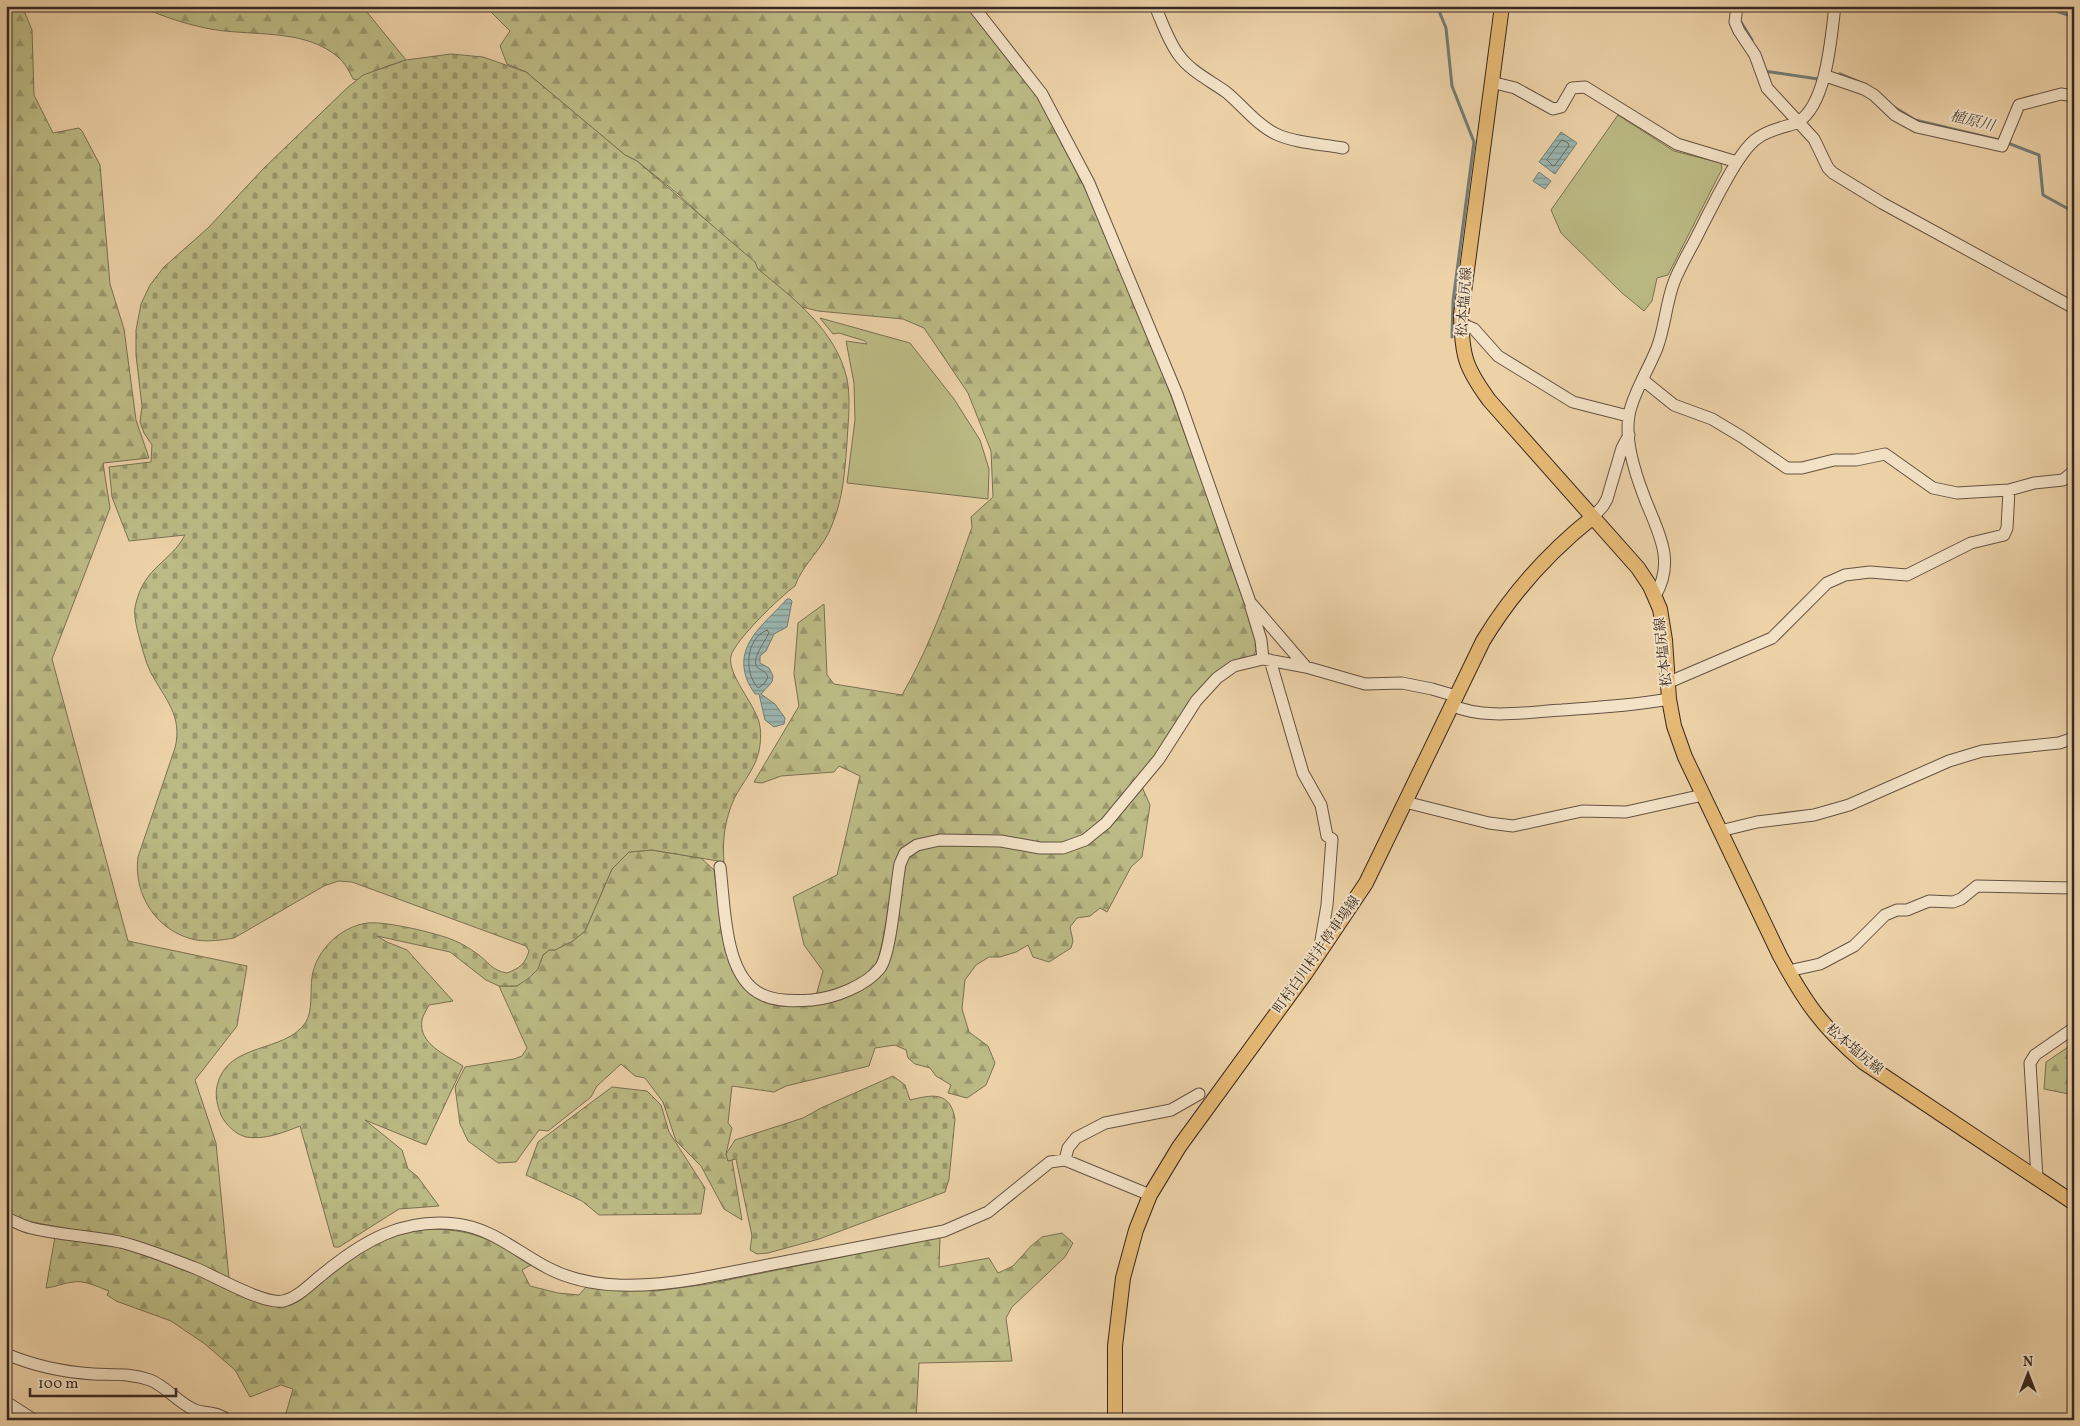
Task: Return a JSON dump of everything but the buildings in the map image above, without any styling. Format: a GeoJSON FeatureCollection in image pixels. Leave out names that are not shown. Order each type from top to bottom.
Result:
{"type":"FeatureCollection","features":[{"type":"Feature","properties":{"kind":"main road","name":"松本塩尻線"},"geometry":{"type":"LineString","coordinates":[[1502,6],[1462,324],[1461,337],[1464,358],[1471,376],[1489,400],[1638,568],[1655,596],[1662,616],[1667,683],[1674,726],[1685,757],[1788,971],[1816,1016],[1856,1056],[2074,1203]]}},
{"type":"Feature","properties":{"kind":"main road","name":"町村白川村井停車場線"},"geometry":{"type":"LineString","coordinates":[[1115,1420],[1115,1346],[1123,1278],[1136,1230],[1150,1195],[1178,1147],[1319,954],[1366,883],[1483,641],[1501,612],[1530,574],[1593,516]]}},
{"type":"Feature","properties":{"kind":"street"},"geometry":{"type":"LineString","coordinates":[[973,6],[1042,94],[1089,183],[1178,394],[1250,602],[1303,773],[1321,805],[1327,836],[1332,839],[1327,905],[1319,954]]}},
{"type":"Feature","properties":{"kind":"street"},"geometry":{"type":"LineString","coordinates":[[1154,6],[1172,46],[1185,62],[1225,92],[1260,123],[1274,133],[1290,139],[1343,148]]}},
{"type":"Feature","properties":{"kind":"street"},"geometry":{"type":"LineString","coordinates":[[1737,6],[1735,22],[1755,55],[1767,88],[1814,139],[1828,168],[1833,173],[1882,203],[2074,308]]}},
{"type":"Feature","properties":{"kind":"street"},"geometry":{"type":"LineString","coordinates":[[1655,596],[1662,583],[1665,560],[1663,543],[1644,498],[1629,435],[1628,416],[1657,346],[1674,282],[1737,162],[1752,141],[1760,135],[1798,122],[1806,113],[1826,76],[1835,6]]}},
{"type":"Feature","properties":{"kind":"street"},"geometry":{"type":"LineString","coordinates":[[1826,76],[1864,89],[1874,95],[1895,115],[1916,127],[2002,146],[2019,105],[2060,94],[2074,96]]}},
{"type":"Feature","properties":{"kind":"street"},"geometry":{"type":"LineString","coordinates":[[1491,82],[1515,88],[1553,109],[1561,107],[1572,88],[1586,87],[1677,144],[1737,162]]}},
{"type":"Feature","properties":{"kind":"street"},"geometry":{"type":"LineString","coordinates":[[1462,324],[1474,329],[1498,356],[1573,402],[1628,416]]}},
{"type":"Feature","properties":{"kind":"street"},"geometry":{"type":"LineString","coordinates":[[1643,380],[1674,405],[1712,419],[1742,436],[1787,468],[1802,468],[1834,460],[1856,460],[1885,454],[1933,488],[1957,493],[2009,490],[2034,483],[2063,480],[2074,471]]}},
{"type":"Feature","properties":{"kind":"street"},"geometry":{"type":"LineString","coordinates":[[1593,516],[1604,506],[1622,448],[1629,435]]}},
{"type":"Feature","properties":{"kind":"street"},"geometry":{"type":"LineString","coordinates":[[1667,683],[1772,638],[1827,583],[1845,575],[1870,572],[1907,575],[1971,544],[2004,535],[2007,528],[2009,490]]}},
{"type":"Feature","properties":{"kind":"street"},"geometry":{"type":"LineString","coordinates":[[1250,602],[1306,667]]}},
{"type":"Feature","properties":{"kind":"street"},"geometry":{"type":"LineString","coordinates":[[720,867],[731,953],[744,980],[763,995],[798,1001],[820,999],[837,995],[860,984],[880,968],[889,944],[900,864],[905,853],[917,845],[940,840],[1001,841],[1040,848],[1063,848],[1085,840],[1106,823],[1159,759],[1196,702],[1217,678],[1234,666],[1267,659],[1306,667],[1365,684],[1402,683],[1432,689],[1476,712],[1523,713],[1630,706],[1669,699]]}},
{"type":"Feature","properties":{"kind":"street"},"geometry":{"type":"LineString","coordinates":[[1720,831],[1757,822],[1814,815],[1836,809],[1949,761],[1982,752],[2060,743],[2074,738]]}},
{"type":"Feature","properties":{"kind":"street"},"geometry":{"type":"LineString","coordinates":[[1405,802],[1513,826],[1582,811],[1626,812],[1703,795]]}},
{"type":"Feature","properties":{"kind":"street"},"geometry":{"type":"LineString","coordinates":[[1788,971],[1820,964],[1854,946],[1885,915],[1897,910],[1907,910],[1929,901],[1953,902],[1961,899],[1977,886],[2074,888]]}},
{"type":"Feature","properties":{"kind":"street"},"geometry":{"type":"LineString","coordinates":[[2037,1178],[2030,1063],[2035,1055],[2074,1028]]}},
{"type":"Feature","properties":{"kind":"street"},"geometry":{"type":"LineString","coordinates":[[1065,1160],[1068,1148],[1076,1138],[1105,1123],[1171,1110],[1200,1094]]}},
{"type":"Feature","properties":{"kind":"street"},"geometry":{"type":"LineString","coordinates":[[6,1218],[29,1227],[121,1243],[194,1268],[268,1300],[282,1301],[294,1297],[336,1263],[372,1239],[402,1226],[435,1223],[457,1224],[480,1229],[506,1241],[547,1268],[566,1275],[615,1285],[666,1284],[944,1231],[988,1212],[1050,1162],[1065,1160],[1150,1195]]}},
{"type":"Feature","properties":{"kind":"street"},"geometry":{"type":"LineString","coordinates":[[6,1354],[24,1361],[55,1368],[90,1374],[130,1375],[152,1380],[194,1409],[223,1416],[227,1420]]}},
{"type":"Feature","properties":{"kind":"street"},"geometry":{"type":"LineString","coordinates":[[6,1402],[34,1420]]}},
{"type":"Feature","properties":{"kind":"green space"},"geometry":{"type":"Polygon","coordinates":[[[6,6],[22,6],[32,30],[34,95],[53,133],[79,128],[100,165],[110,284],[124,329],[136,420],[149,458],[103,463],[110,508],[52,659],[128,941],[247,966],[237,1026],[195,1080],[216,1143],[229,1278],[121,1239],[32,1222],[6,1213],[6,6]]]}},
{"type":"Feature","properties":{"kind":"green space"},"geometry":{"type":"Polygon","coordinates":[[[141,6],[362,6],[406,60],[385,67],[358,80],[353,79],[345,64],[338,57],[326,49],[299,38],[205,28],[170,18],[141,6]]]}},
{"type":"Feature","properties":{"kind":"green space"},"geometry":{"type":"Polygon","coordinates":[[[490,6],[966,6],[1035,92],[1090,198],[1146,327],[1246,603],[1255,635],[1256,649],[1254,655],[1236,661],[1138,778],[1150,805],[1142,857],[1131,867],[1107,912],[1100,908],[1090,916],[1077,918],[1070,927],[1073,941],[1071,948],[1049,962],[1033,957],[1028,945],[1016,952],[1000,957],[989,957],[976,965],[965,980],[962,1009],[969,1032],[988,1046],[995,1063],[986,1085],[967,1098],[948,1093],[951,1085],[936,1076],[930,1068],[915,1064],[908,1058],[906,1050],[895,1045],[875,1048],[869,1066],[786,1086],[774,1092],[732,1086],[728,1123],[732,1128],[726,1154],[728,1161],[732,1160],[742,1220],[724,1209],[701,1166],[676,1141],[663,1102],[645,1078],[635,1076],[621,1064],[597,1086],[591,1097],[548,1131],[539,1130],[516,1162],[498,1163],[468,1141],[460,1124],[455,1087],[465,1067],[522,1056],[527,1048],[499,986],[517,986],[538,969],[543,955],[549,950],[555,950],[585,931],[612,869],[629,852],[652,850],[701,858],[714,870],[725,950],[740,982],[758,998],[788,1005],[813,1006],[823,971],[804,945],[793,897],[837,875],[860,776],[839,766],[834,772],[781,776],[762,783],[754,782],[799,706],[794,674],[798,623],[824,604],[827,675],[834,684],[902,695],[923,655],[941,613],[972,527],[971,517],[993,497],[991,451],[968,393],[924,328],[903,319],[818,311],[802,307],[758,269],[678,194],[637,161],[625,155],[526,72],[507,64],[500,46],[510,31],[489,10],[490,6]]]}},
{"type":"Feature","properties":{"kind":"green space"},"geometry":{"type":"Polygon","coordinates":[[[451,54],[483,57],[526,72],[625,155],[637,161],[755,262],[758,269],[812,317],[834,345],[847,379],[849,411],[845,464],[839,505],[824,541],[803,570],[795,586],[779,599],[749,630],[734,649],[731,656],[733,671],[756,714],[761,736],[759,753],[728,814],[723,846],[724,862],[652,850],[629,852],[612,869],[585,931],[573,941],[555,950],[549,950],[543,955],[538,969],[517,986],[499,986],[486,980],[450,952],[377,936],[407,950],[453,1001],[429,1005],[422,1020],[422,1028],[424,1036],[435,1048],[463,1066],[426,1145],[365,1120],[402,1150],[408,1169],[417,1176],[439,1206],[399,1209],[339,1247],[334,1247],[300,1126],[267,1137],[253,1138],[242,1136],[228,1126],[217,1104],[217,1086],[223,1072],[232,1062],[244,1054],[285,1039],[297,1032],[308,1017],[314,967],[324,949],[339,934],[358,925],[368,923],[386,924],[445,937],[465,946],[494,968],[507,973],[521,965],[529,951],[526,946],[352,882],[338,881],[324,886],[234,938],[220,940],[196,940],[182,936],[170,929],[150,910],[139,885],[138,857],[175,748],[177,726],[171,708],[147,664],[138,633],[135,610],[145,581],[185,535],[129,541],[112,497],[109,467],[151,462],[152,445],[144,433],[140,422],[142,406],[136,355],[136,330],[141,304],[150,285],[164,267],[208,228],[264,168],[363,75],[406,60],[451,54]]]}},
{"type":"Feature","properties":{"kind":"green space"},"geometry":{"type":"Polygon","coordinates":[[[1618,115],[1674,151],[1721,163],[1722,169],[1668,275],[1657,278],[1652,301],[1644,311],[1622,293],[1561,233],[1551,210],[1618,115]]]}},
{"type":"Feature","properties":{"kind":"green space"},"geometry":{"type":"Polygon","coordinates":[[[820,318],[910,343],[954,399],[980,440],[989,469],[988,499],[847,483],[855,420],[854,383],[846,341],[867,344],[865,341],[839,333],[833,334],[820,318]]]}},
{"type":"Feature","properties":{"kind":"green space"},"geometry":{"type":"Polygon","coordinates":[[[2074,1043],[2074,1095],[2044,1089],[2046,1062],[2074,1043]]]}},
{"type":"Feature","properties":{"kind":"green space"},"geometry":{"type":"Polygon","coordinates":[[[893,1076],[905,1085],[910,1100],[932,1096],[944,1099],[949,1103],[955,1119],[949,1179],[945,1192],[819,1239],[768,1253],[757,1254],[750,1250],[752,1236],[736,1159],[728,1161],[726,1154],[735,1140],[803,1118],[893,1076]]]}},
{"type":"Feature","properties":{"kind":"green space"},"geometry":{"type":"Polygon","coordinates":[[[612,1087],[647,1091],[661,1105],[669,1132],[705,1188],[701,1214],[599,1215],[582,1201],[526,1175],[538,1142],[612,1087]]]}},
{"type":"Feature","properties":{"kind":"green space"},"geometry":{"type":"Polygon","coordinates":[[[423,1229],[441,1229],[469,1233],[492,1242],[531,1265],[522,1270],[530,1286],[558,1293],[579,1295],[587,1286],[656,1291],[708,1284],[940,1237],[939,1267],[989,1258],[998,1273],[1013,1266],[1042,1237],[1062,1233],[1073,1243],[1065,1257],[1012,1307],[1006,1318],[1012,1361],[919,1363],[916,1420],[284,1420],[293,1389],[281,1385],[250,1397],[235,1370],[205,1344],[171,1321],[116,1301],[107,1295],[109,1291],[87,1283],[73,1282],[46,1288],[55,1237],[116,1245],[185,1270],[274,1306],[321,1281],[369,1247],[386,1238],[423,1229]]]}},
{"type":"Feature","properties":{"kind":"water"},"geometry":{"type":"Polygon","coordinates":[[[1561,132],[1577,143],[1555,174],[1539,162],[1561,132]]]}},
{"type":"Feature","properties":{"kind":"water"},"geometry":{"type":"Polygon","coordinates":[[[1539,172],[1551,181],[1545,189],[1533,181],[1539,172]]]}},
{"type":"Feature","properties":{"kind":"water"},"geometry":{"type":"Polygon","coordinates":[[[787,599],[792,601],[787,627],[774,634],[766,651],[760,656],[760,663],[769,668],[773,676],[772,682],[761,694],[775,704],[785,718],[784,724],[774,727],[765,720],[759,694],[755,694],[750,687],[746,678],[744,661],[750,641],[756,632],[787,599]]]}},
{"type":"Feature","properties":{"kind":"waterway"},"geometry":{"type":"LineString","coordinates":[[1437,6],[1446,28],[1452,86],[1474,142],[1453,301],[1452,337]]}},
{"type":"Feature","properties":{"kind":"waterway"},"geometry":{"type":"LineString","coordinates":[[2041,6],[2074,17]]}},
{"type":"Feature","properties":{"kind":"waterway","name":"植原川"},"geometry":{"type":"LineString","coordinates":[[1741,22],[1752,40]]}},
{"type":"Feature","properties":{"kind":"waterway","name":"植原川"},"geometry":{"type":"LineString","coordinates":[[1764,71],[1818,79]]}},
{"type":"Feature","properties":{"kind":"waterway","name":"植原川"},"geometry":{"type":"LineString","coordinates":[[1835,75],[1840,74],[1859,82]]}},
{"type":"Feature","properties":{"kind":"waterway","name":"植原川"},"geometry":{"type":"LineString","coordinates":[[1894,107],[1915,120],[1999,140]]}},
{"type":"Feature","properties":{"kind":"waterway","name":"植原川"},"geometry":{"type":"LineString","coordinates":[[2005,142],[2039,155],[2043,195],[2074,212]]}}]}
